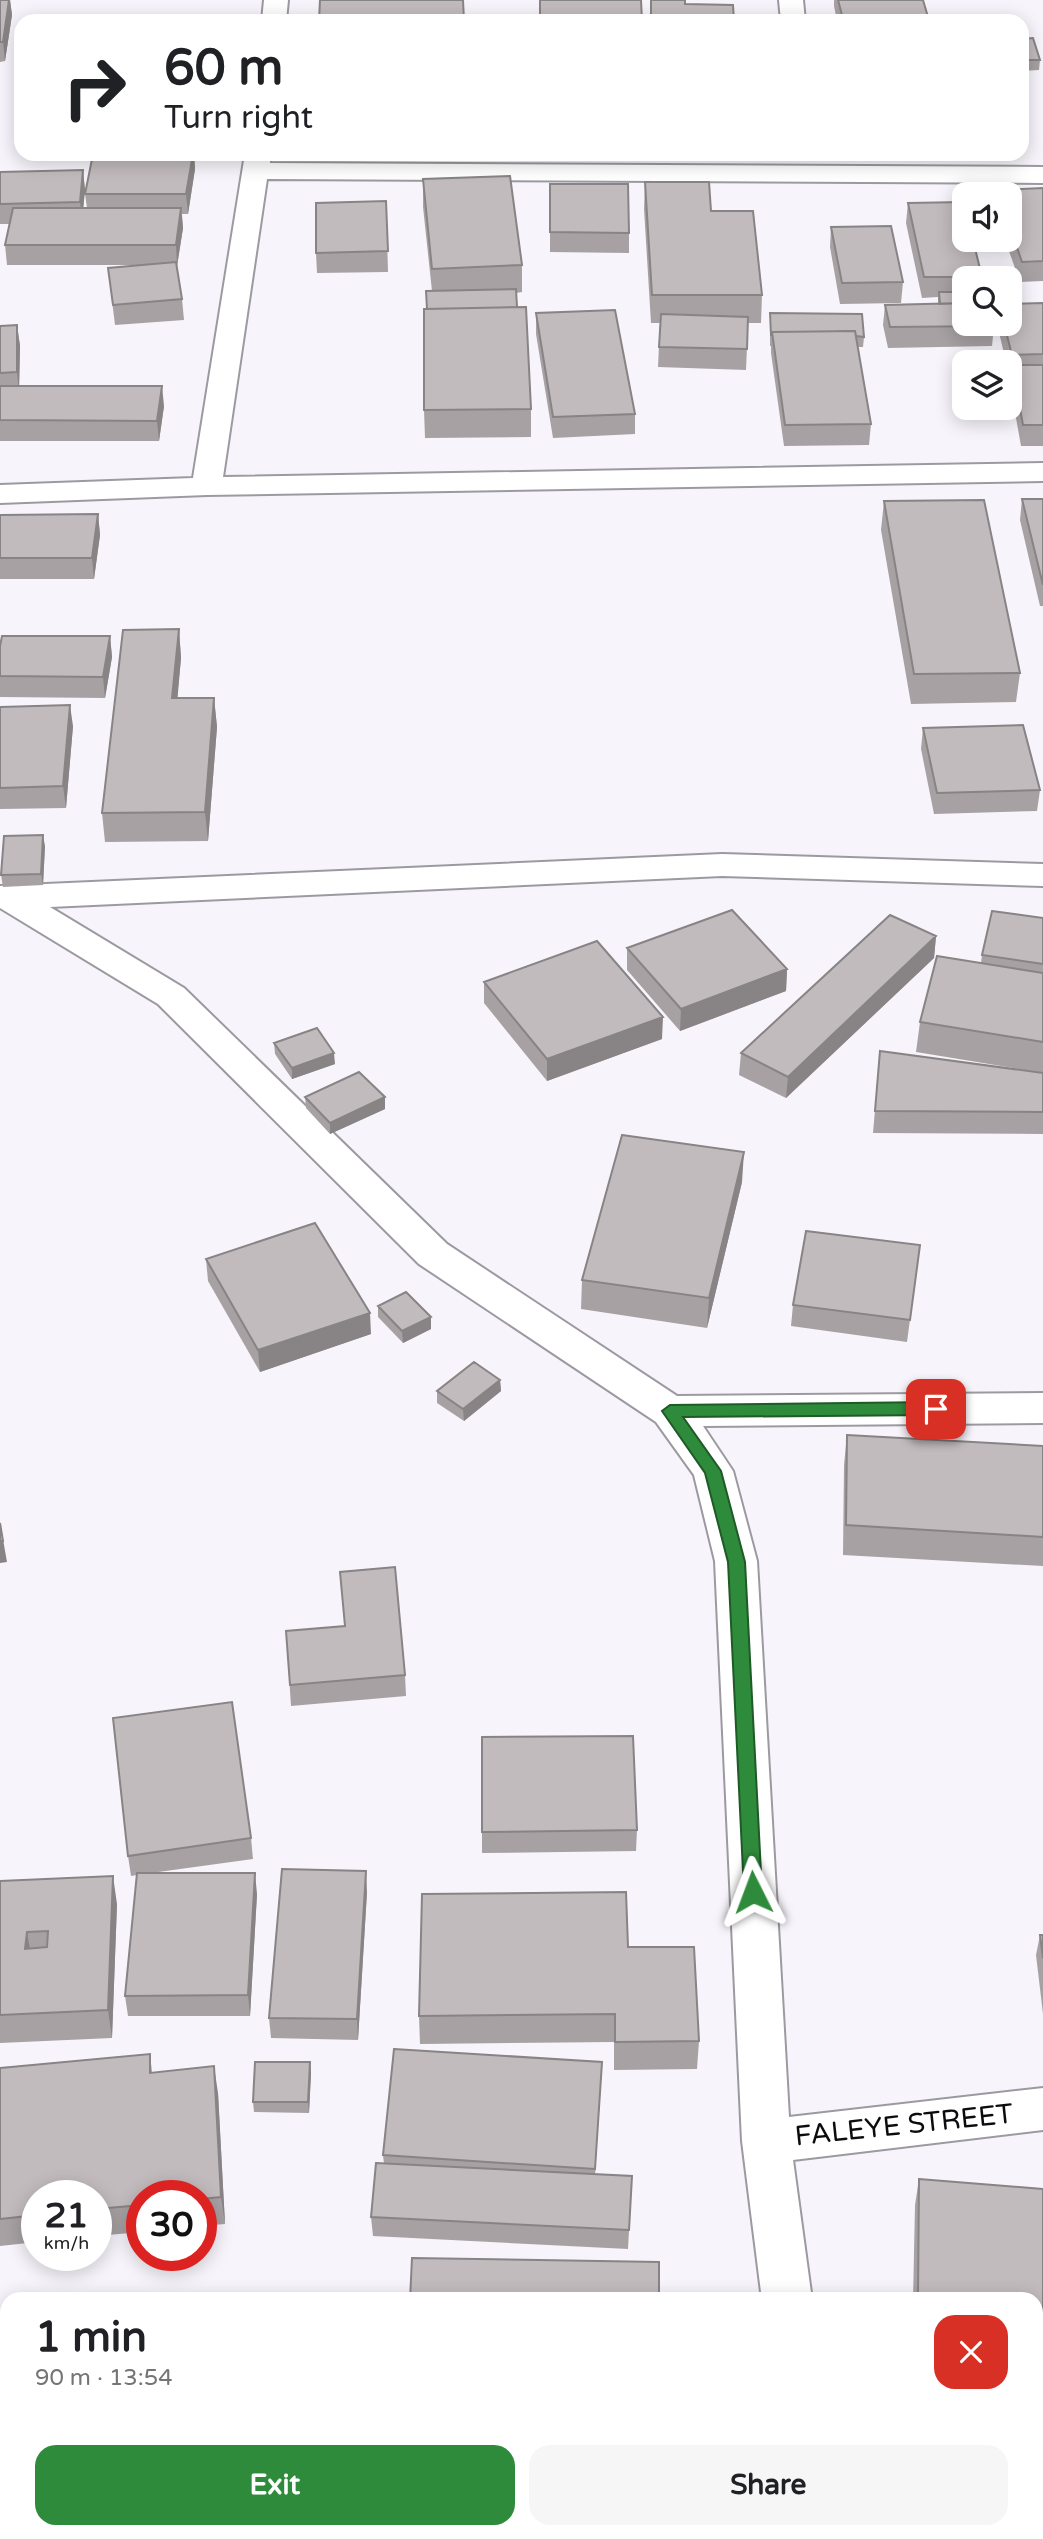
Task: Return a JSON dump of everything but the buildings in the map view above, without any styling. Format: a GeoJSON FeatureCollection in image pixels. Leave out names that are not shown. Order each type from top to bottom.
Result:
{"type":"FeatureCollection","features":[{"type":"Feature","properties":{"kind":"street"},"geometry":{"type":"LineString","coordinates":[[207,486],[257,162],[811,165],[1043,175]]}},
{"type":"Feature","properties":{"kind":"street"},"geometry":{"type":"LineString","coordinates":[[0,494],[207,486],[1043,472]]}},
{"type":"Feature","properties":{"kind":"street"},"geometry":{"type":"LineString","coordinates":[[5,897],[722,865],[1043,875]]}},
{"type":"Feature","properties":{"kind":"street"},"geometry":{"type":"LineString","coordinates":[[5,897],[172,996],[433,1254],[670,1411],[713,1471],[736,1562],[766,2141],[786,2292]]}},
{"type":"Feature","properties":{"kind":"street"},"geometry":{"type":"LineString","coordinates":[[670,1411],[1043,1408]]}},
{"type":"Feature","properties":{"kind":"street","name":"FALEYE STREET"},"geometry":{"type":"LineString","coordinates":[[766,2141],[1043,2109]]}},
{"type":"Feature","properties":{"kind":"route"},"geometry":{"type":"LineString","coordinates":[[753,1892],[736,1562],[713,1471],[670,1411],[936,1409]]}}]}
